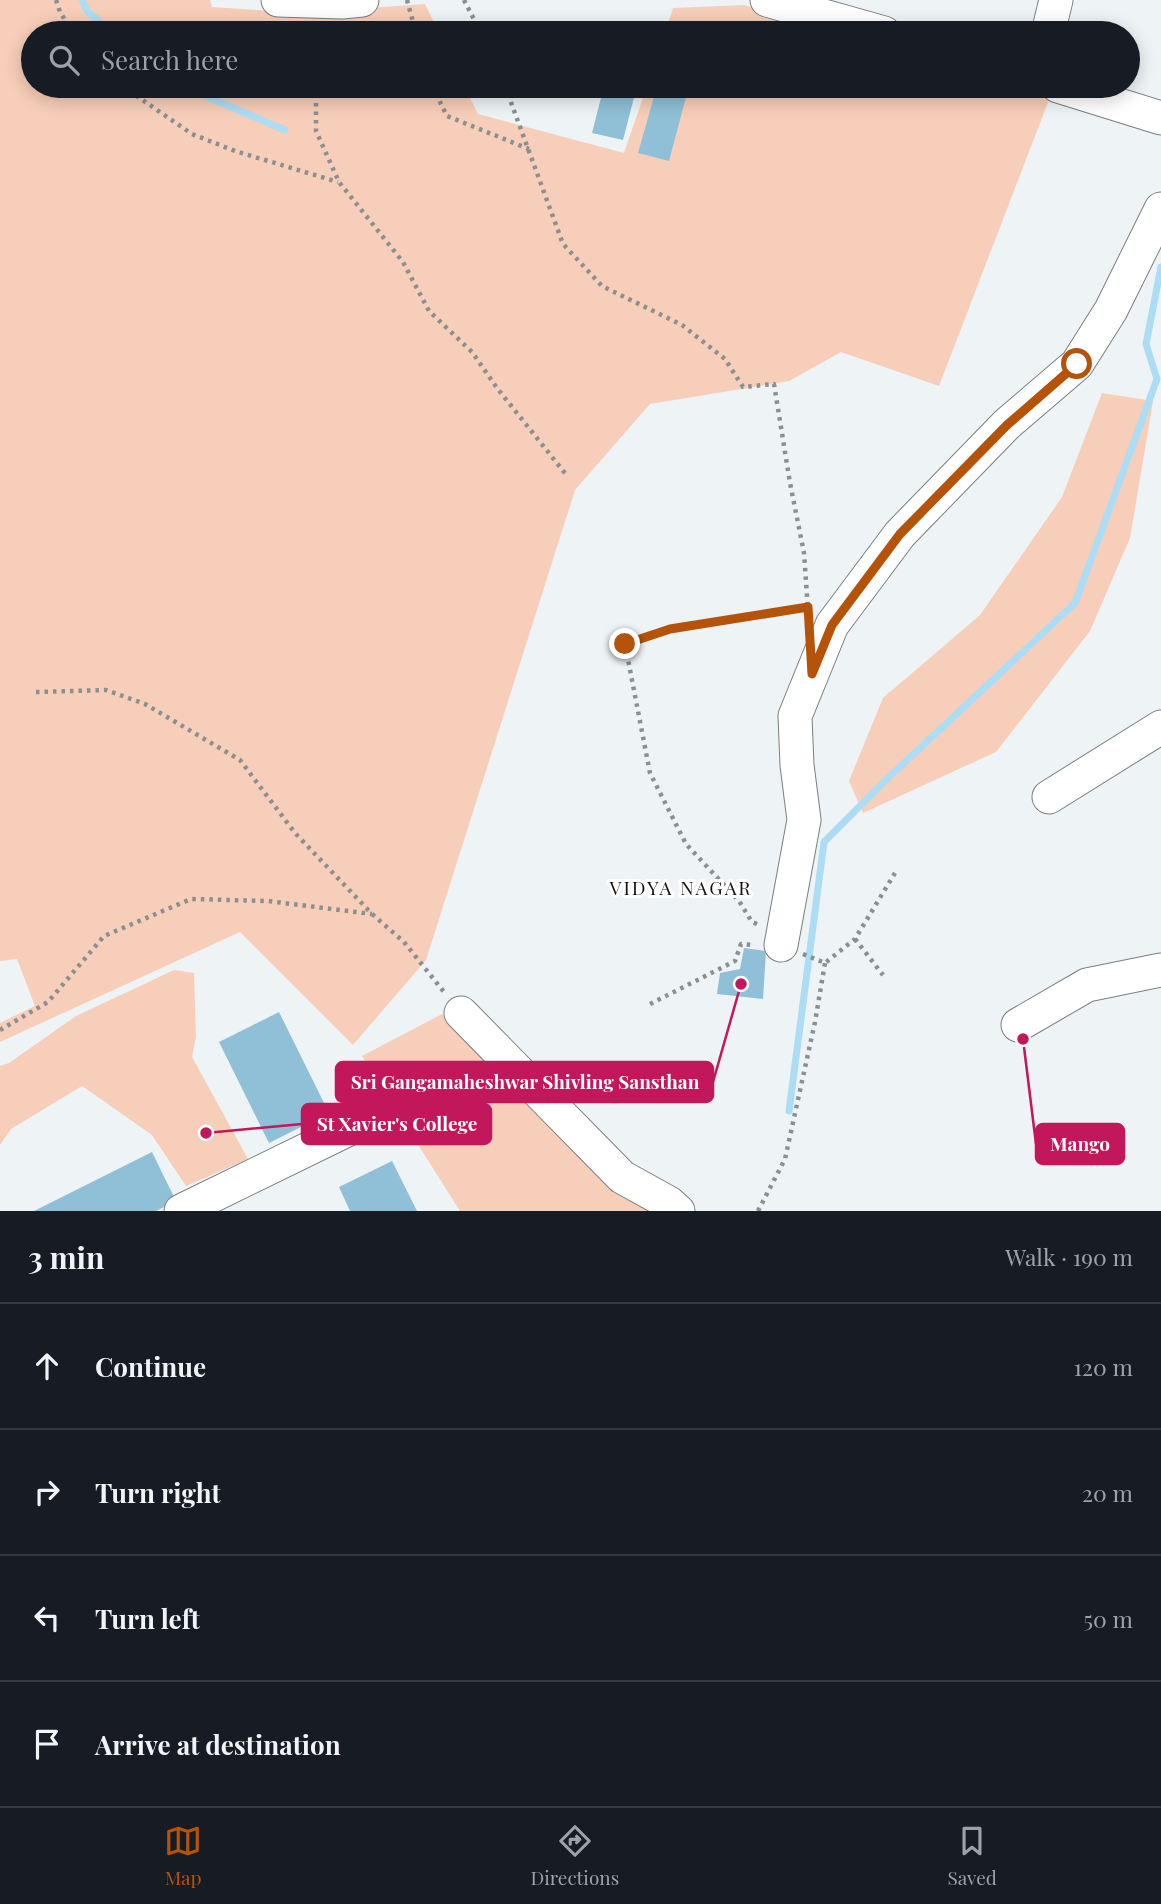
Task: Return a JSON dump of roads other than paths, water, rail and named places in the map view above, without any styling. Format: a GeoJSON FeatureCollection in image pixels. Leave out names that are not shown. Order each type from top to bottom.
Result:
{"type":"FeatureCollection","features":[{"type":"Feature","properties":{"kind":"street"},"geometry":{"type":"LineString","coordinates":[[278,0],[362,0]]}},
{"type":"Feature","properties":{"kind":"street"},"geometry":{"type":"LineString","coordinates":[[767,0],[841,21]]}},
{"type":"Feature","properties":{"kind":"street"},"geometry":{"type":"LineString","coordinates":[[1051,21],[1056,0]]}},
{"type":"Feature","properties":{"kind":"street"},"geometry":{"type":"LineString","coordinates":[[1097,98],[1161,118]]}},
{"type":"Feature","properties":{"kind":"street"},"geometry":{"type":"LineString","coordinates":[[782,941],[804,820],[797,765],[795,716],[832,625],[900,534],[1007,425],[1077,364],[1111,310],[1161,209]]}},
{"type":"Feature","properties":{"kind":"street"},"geometry":{"type":"LineString","coordinates":[[1048,797],[1161,727]]}},
{"type":"Feature","properties":{"kind":"street"},"geometry":{"type":"LineString","coordinates":[[1018,1025],[1087,985],[1161,970]]}},
{"type":"Feature","properties":{"kind":"street"},"geometry":{"type":"LineString","coordinates":[[461,1013],[622,1177],[670,1203],[678,1211]]}},
{"type":"Feature","properties":{"kind":"street"},"geometry":{"type":"LineString","coordinates":[[181,1211],[351,1128]]}},
{"type":"Feature","properties":{"kind":"waterway"},"geometry":{"type":"LineString","coordinates":[[82,0],[87,11],[98,21]]}},
{"type":"Feature","properties":{"kind":"waterway"},"geometry":{"type":"LineString","coordinates":[[210,98],[285,130]]}},
{"type":"Feature","properties":{"kind":"waterway"},"geometry":{"type":"LineString","coordinates":[[789,1111],[824,842],[888,778],[1075,603],[1157,379],[1146,344],[1161,267]]}},
{"type":"Feature","properties":{"kind":"place","name":"Sri Gangamaheshwar Shivling Sansthan"},"geometry":{"type":"Point","coordinates":[741,984]}},
{"type":"Feature","properties":{"kind":"place","name":"Mango"},"geometry":{"type":"Point","coordinates":[1023,1039]}},
{"type":"Feature","properties":{"kind":"place","name":"St Xavier's College"},"geometry":{"type":"Point","coordinates":[206,1133]}},
{"type":"Feature","properties":{"kind":"district","name":"VIDYA NAGAR"},"geometry":{"type":"Point","coordinates":[681,888]}}]}
